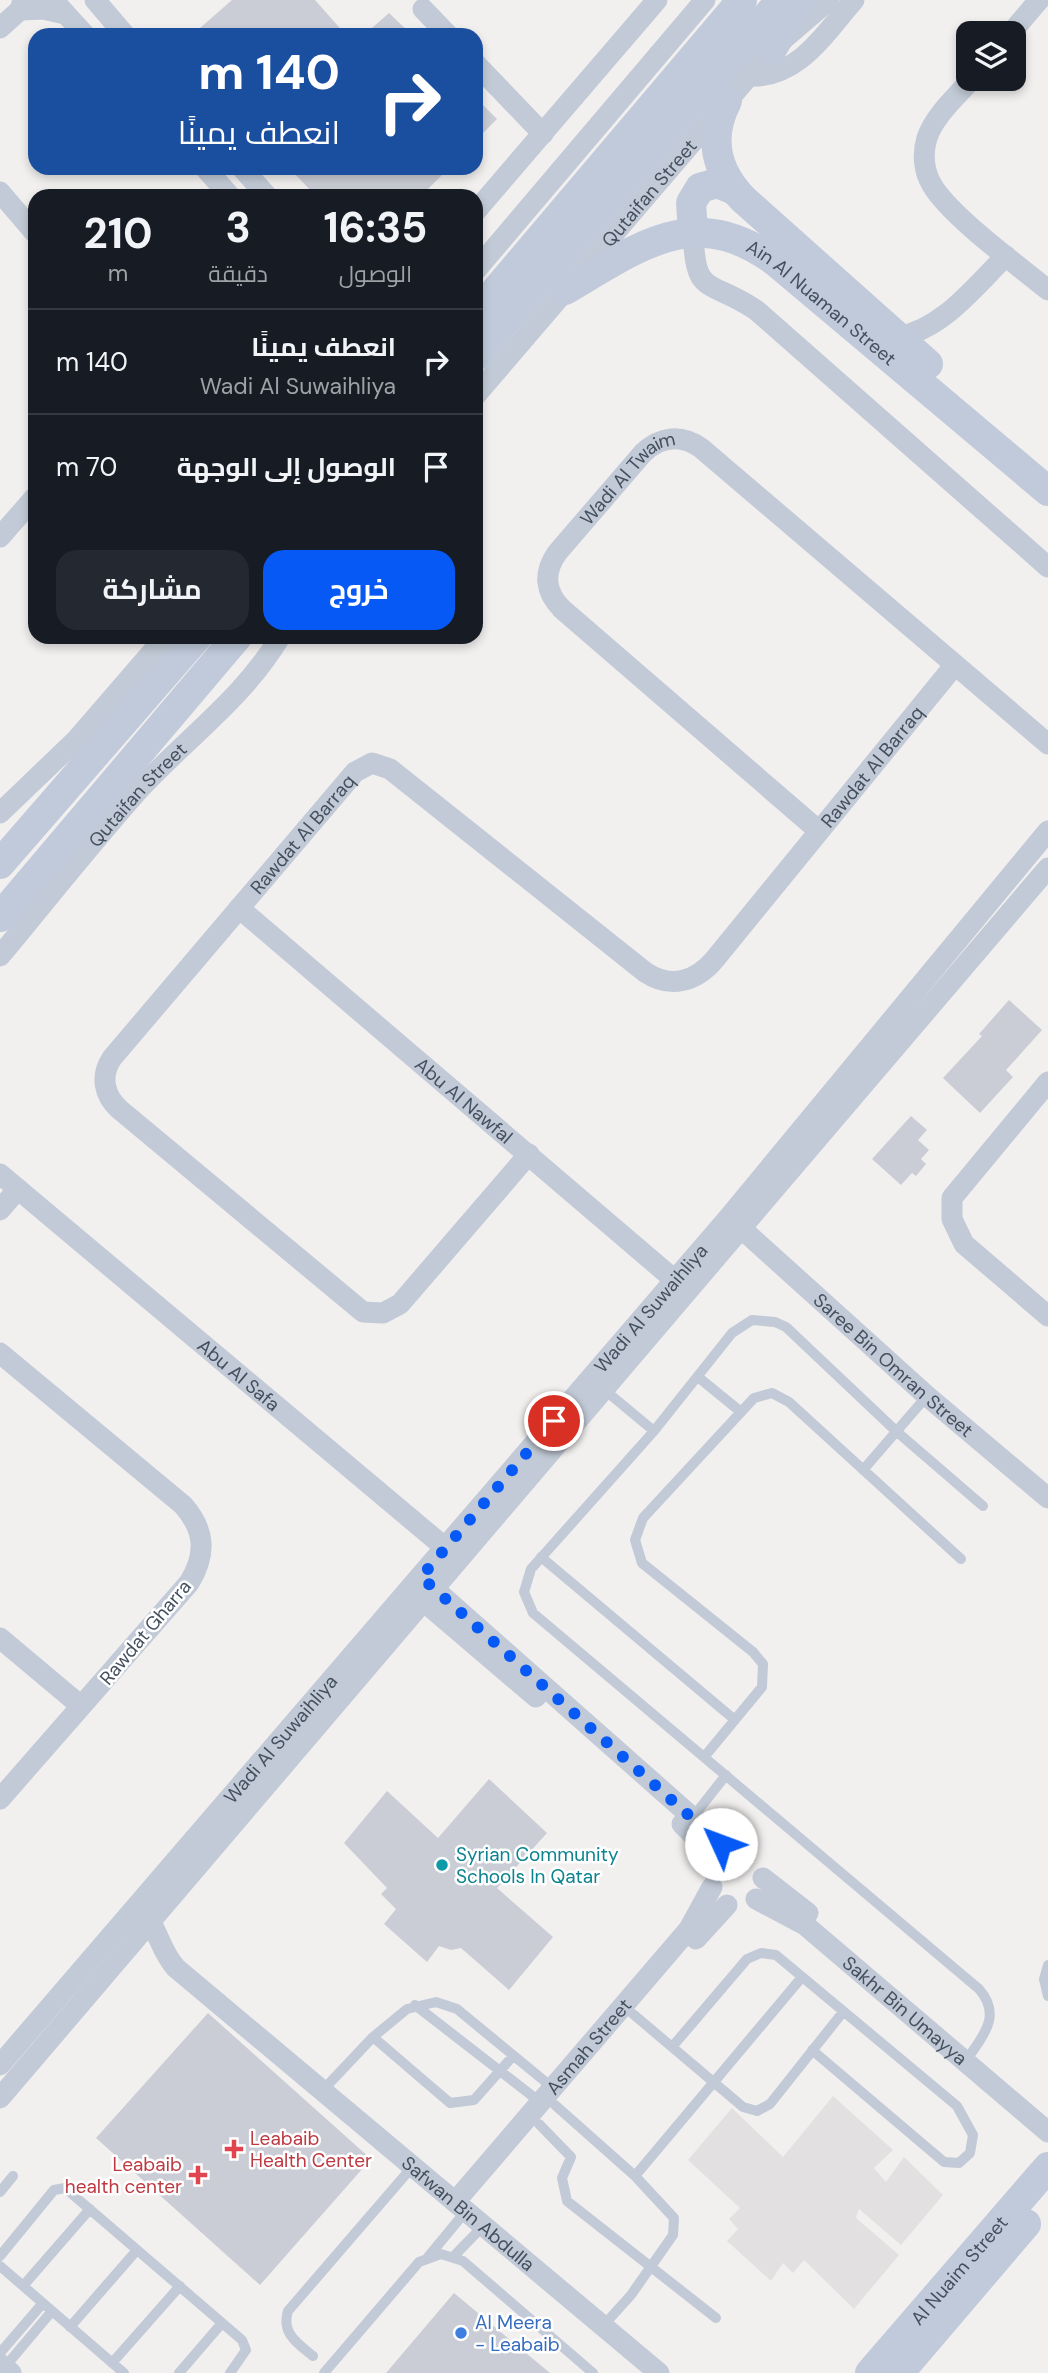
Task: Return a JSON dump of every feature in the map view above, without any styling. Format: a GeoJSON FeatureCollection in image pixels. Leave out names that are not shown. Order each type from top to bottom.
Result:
{"type":"FeatureCollection","features":[{"type":"Feature","properties":{"kind":"street"},"geometry":{"type":"LineString","coordinates":[[95,0],[119,28]]}},
{"type":"Feature","properties":{"kind":"street"},"geometry":{"type":"LineString","coordinates":[[483,203],[657,0]]}},
{"type":"Feature","properties":{"kind":"street"},"geometry":{"type":"LineString","coordinates":[[483,262],[705,0]]}},
{"type":"Feature","properties":{"kind":"street"},"geometry":{"type":"LineString","coordinates":[[483,306],[742,0]]}},
{"type":"Feature","properties":{"kind":"street","name":"Qutaifan Street"},"geometry":{"type":"LineString","coordinates":[[483,348],[781,0]]}},
{"type":"Feature","properties":{"kind":"street"},"geometry":{"type":"LineString","coordinates":[[772,49],[800,0]]}},
{"type":"Feature","properties":{"kind":"street","name":"Qutaifan Street"},"geometry":{"type":"LineString","coordinates":[[483,387],[772,49],[828,0]]}},
{"type":"Feature","properties":{"kind":"street"},"geometry":{"type":"LineString","coordinates":[[749,76],[774,75],[796,64],[854,0]]}},
{"type":"Feature","properties":{"kind":"street"},"geometry":{"type":"LineString","coordinates":[[1022,21],[1040,0]]}},
{"type":"Feature","properties":{"kind":"street"},"geometry":{"type":"LineString","coordinates":[[0,28],[21,5],[43,9],[60,7],[79,28]]}},
{"type":"Feature","properties":{"kind":"street"},"geometry":{"type":"LineString","coordinates":[[432,8],[444,28]]}},
{"type":"Feature","properties":{"kind":"street"},"geometry":{"type":"LineString","coordinates":[[483,71],[543,134]]}},
{"type":"Feature","properties":{"kind":"street"},"geometry":{"type":"LineString","coordinates":[[962,91],[934,124],[924,154],[926,170],[942,198],[1006,256],[1048,289]]}},
{"type":"Feature","properties":{"kind":"street","name":"Ain Al Nuaman Street"},"geometry":{"type":"LineString","coordinates":[[727,101],[721,113],[715,140],[720,167],[734,190],[1048,467]]}},
{"type":"Feature","properties":{"kind":"street"},"geometry":{"type":"LineString","coordinates":[[522,159],[549,184]]}},
{"type":"Feature","properties":{"kind":"street"},"geometry":{"type":"LineString","coordinates":[[211,175],[224,189]]}},
{"type":"Feature","properties":{"kind":"street"},"geometry":{"type":"LineString","coordinates":[[248,175],[261,189]]}},
{"type":"Feature","properties":{"kind":"street"},"geometry":{"type":"LineString","coordinates":[[734,190],[717,183],[700,188],[691,203],[695,269],[702,281],[741,300],[770,321],[1048,567]]}},
{"type":"Feature","properties":{"kind":"street"},"geometry":{"type":"LineString","coordinates":[[0,192],[28,225]]}},
{"type":"Feature","properties":{"kind":"street","name":"Ain Al Nuaman Street"},"geometry":{"type":"LineString","coordinates":[[565,290],[641,247],[693,232],[732,235],[769,257],[1048,491]]}},
{"type":"Feature","properties":{"kind":"street"},"geometry":{"type":"LineString","coordinates":[[898,337],[921,331],[941,319],[1006,256]]}},
{"type":"Feature","properties":{"kind":"street"},"geometry":{"type":"LineString","coordinates":[[931,366],[933,342],[941,319]]}},
{"type":"Feature","properties":{"kind":"street","name":"Wadi Al Twaim"},"geometry":{"type":"LineString","coordinates":[[819,831],[555,602],[550,593],[548,572],[557,553],[650,446],[666,439],[684,439],[701,448],[1048,744]]}},
{"type":"Feature","properties":{"kind":"street"},"geometry":{"type":"LineString","coordinates":[[0,537],[28,505]]}},
{"type":"Feature","properties":{"kind":"street"},"geometry":{"type":"LineString","coordinates":[[0,813],[76,740],[159,644]]}},
{"type":"Feature","properties":{"kind":"street"},"geometry":{"type":"LineString","coordinates":[[0,864],[191,644]]}},
{"type":"Feature","properties":{"kind":"street","name":"Qutaifan Street"},"geometry":{"type":"LineString","coordinates":[[0,917],[231,644]]}},
{"type":"Feature","properties":{"kind":"street"},"geometry":{"type":"LineString","coordinates":[[207,672],[245,644]]}},
{"type":"Feature","properties":{"kind":"street","name":"Qutaifan Street"},"geometry":{"type":"LineString","coordinates":[[0,956],[136,793],[227,704],[276,644]]}},
{"type":"Feature","properties":{"kind":"street","name":"Rawdat Al Barraq"},"geometry":{"type":"LineString","coordinates":[[529,1154],[400,1304],[373,1314],[354,1308],[120,1109],[106,1089],[107,1065],[355,772],[365,765],[378,764],[390,769],[658,981],[679,982],[708,968],[954,666]]}},
{"type":"Feature","properties":{"kind":"street"},"geometry":{"type":"LineString","coordinates":[[0,850],[28,831]]}},
{"type":"Feature","properties":{"kind":"street","name":"Wadi Al Suwaihliya"},"geometry":{"type":"LineString","coordinates":[[735,1223],[1048,831]]}},
{"type":"Feature","properties":{"kind":"street","name":"Wadi Al Suwaihliya"},"geometry":{"type":"LineString","coordinates":[[0,2098],[143,1914],[735,1223],[1048,868]]}},
{"type":"Feature","properties":{"kind":"street","name":"Abu Al Nawfal"},"geometry":{"type":"LineString","coordinates":[[239,908],[681,1286]]}},
{"type":"Feature","properties":{"kind":"street"},"geometry":{"type":"LineString","coordinates":[[1048,1082],[952,1198],[952,1219],[964,1244],[1048,1316]]}},
{"type":"Feature","properties":{"kind":"street","name":"Abu Al Safa"},"geometry":{"type":"LineString","coordinates":[[0,1174],[452,1554]]}},
{"type":"Feature","properties":{"kind":"street"},"geometry":{"type":"LineString","coordinates":[[0,1210],[18,1189]]}},
{"type":"Feature","properties":{"kind":"street","name":"Saree Bin Omran Street"},"geometry":{"type":"LineString","coordinates":[[735,1223],[927,1396],[1048,1498]]}},
{"type":"Feature","properties":{"kind":"street","name":"Rawdat Gharra"},"geometry":{"type":"LineString","coordinates":[[0,1353],[183,1505],[194,1518],[201,1534],[202,1551],[198,1568],[189,1583],[0,1799]]}},
{"type":"Feature","properties":{"kind":"street"},"geometry":{"type":"LineString","coordinates":[[422,1589],[736,1856],[750,1860],[763,1878],[756,1899],[743,1907],[727,1905],[715,1895],[714,1878],[696,1838],[422,1589]]}},
{"type":"Feature","properties":{"kind":"street"},"geometry":{"type":"LineString","coordinates":[[0,1638],[81,1706]]}},
{"type":"Feature","properties":{"kind":"street"},"geometry":{"type":"LineString","coordinates":[[714,1878],[724,1860],[736,1856]]}},
{"type":"Feature","properties":{"kind":"street","name":"Asmah Street"},"geometry":{"type":"LineString","coordinates":[[461,2206],[689,1929],[714,1878]]}},
{"type":"Feature","properties":{"kind":"street","name":"Sakhr Bin Umayya"},"geometry":{"type":"LineString","coordinates":[[763,1878],[816,1918],[1048,2115]]}},
{"type":"Feature","properties":{"kind":"street","name":"Sakhr Bin Umayya"},"geometry":{"type":"LineString","coordinates":[[756,1899],[805,1925],[1048,2132]]}},
{"type":"Feature","properties":{"kind":"street","name":"Asmah Street"},"geometry":{"type":"LineString","coordinates":[[461,2206],[539,2124],[549,2099],[633,2014],[727,1905]]}},
{"type":"Feature","properties":{"kind":"street","name":"Wadi Al Suwaihliya"},"geometry":{"type":"LineString","coordinates":[[0,2065],[143,1914]]}},
{"type":"Feature","properties":{"kind":"street","name":"Safwan Bin Abdulla"},"geometry":{"type":"LineString","coordinates":[[143,1914],[162,1950],[176,1968],[659,2373]]}},
{"type":"Feature","properties":{"kind":"street","name":"Al Nuaim Street"},"geometry":{"type":"LineString","coordinates":[[870,2373],[1048,2167]]}},
{"type":"Feature","properties":{"kind":"street","name":"Al Nuaim Street"},"geometry":{"type":"LineString","coordinates":[[899,2373],[1048,2198]]}},
{"type":"Feature","properties":{"kind":"lane"},"geometry":{"type":"LineString","coordinates":[[972,2052],[990,2022],[990,2006],[979,1989],[533,1613],[525,1600],[524,1584],[541,1557],[741,1325],[752,1320],[775,1322],[786,1327],[896,1431],[984,1506]]}},
{"type":"Feature","properties":{"kind":"lane"},"geometry":{"type":"LineString","coordinates":[[698,1377],[741,1412]]}},
{"type":"Feature","properties":{"kind":"lane"},"geometry":{"type":"LineString","coordinates":[[597,1384],[653,1430]]}},
{"type":"Feature","properties":{"kind":"lane"},"geometry":{"type":"LineString","coordinates":[[705,1756],[762,1687],[763,1664],[753,1652],[642,1563],[635,1541],[643,1518],[741,1412],[762,1394],[781,1396],[961,1559]]}},
{"type":"Feature","properties":{"kind":"lane"},"geometry":{"type":"LineString","coordinates":[[863,1469],[927,1396]]}},
{"type":"Feature","properties":{"kind":"lane"},"geometry":{"type":"LineString","coordinates":[[541,1557],[735,1720]]}},
{"type":"Feature","properties":{"kind":"lane"},"geometry":{"type":"LineString","coordinates":[[693,1817],[726,1775]]}},
{"type":"Feature","properties":{"kind":"lane"},"geometry":{"type":"LineString","coordinates":[[672,2047],[753,1955],[776,1955],[957,2106],[973,2135],[970,2153],[959,2162],[944,2162],[812,2050]]}},
{"type":"Feature","properties":{"kind":"lane"},"geometry":{"type":"LineString","coordinates":[[1048,1965],[1044,1979],[1048,1996]]}},
{"type":"Feature","properties":{"kind":"lane"},"geometry":{"type":"LineString","coordinates":[[635,2176],[802,1977]]}},
{"type":"Feature","properties":{"kind":"lane"},"geometry":{"type":"LineString","coordinates":[[323,2090],[373,2037],[415,2005],[436,2002],[457,2009],[513,2056],[549,2099],[635,2176],[674,2218],[673,2235],[631,2295],[603,2326]]}},
{"type":"Feature","properties":{"kind":"lane"},"geometry":{"type":"LineString","coordinates":[[415,2005],[502,2070],[549,2099]]}},
{"type":"Feature","properties":{"kind":"lane"},"geometry":{"type":"LineString","coordinates":[[633,2014],[747,2109],[762,2110],[844,2012]]}},
{"type":"Feature","properties":{"kind":"lane"},"geometry":{"type":"LineString","coordinates":[[373,2037],[450,2103],[474,2100],[513,2056]]}},
{"type":"Feature","properties":{"kind":"lane"},"geometry":{"type":"LineString","coordinates":[[539,2124],[571,2157],[562,2178],[567,2201],[716,2318]]}},
{"type":"Feature","properties":{"kind":"lane"},"geometry":{"type":"LineString","coordinates":[[313,2356],[289,2334],[286,2327],[288,2311],[412,2166]]}},
{"type":"Feature","properties":{"kind":"lane"},"geometry":{"type":"LineString","coordinates":[[0,2192],[13,2176]]}},
{"type":"Feature","properties":{"kind":"lane"},"geometry":{"type":"LineString","coordinates":[[0,2256],[57,2188],[65,2188],[245,2345],[244,2356],[230,2373]]}},
{"type":"Feature","properties":{"kind":"lane"},"geometry":{"type":"LineString","coordinates":[[324,2373],[412,2270],[428,2257],[461,2206]]}},
{"type":"Feature","properties":{"kind":"lane"},"geometry":{"type":"LineString","coordinates":[[23,2286],[90,2209]]}},
{"type":"Feature","properties":{"kind":"lane"},"geometry":{"type":"LineString","coordinates":[[454,2256],[483,2226]]}},
{"type":"Feature","properties":{"kind":"lane"},"geometry":{"type":"LineString","coordinates":[[70,2326],[137,2250]]}},
{"type":"Feature","properties":{"kind":"lane"},"geometry":{"type":"LineString","coordinates":[[428,2257],[454,2256],[593,2373]]}},
{"type":"Feature","properties":{"kind":"lane"},"geometry":{"type":"LineString","coordinates":[[0,2266],[124,2373]]}},
{"type":"Feature","properties":{"kind":"lane"},"geometry":{"type":"LineString","coordinates":[[112,2363],[180,2286]]}},
{"type":"Feature","properties":{"kind":"lane"},"geometry":{"type":"LineString","coordinates":[[4,2364],[43,2303]]}},
{"type":"Feature","properties":{"kind":"lane"},"geometry":{"type":"LineString","coordinates":[[4,2364],[52,2311]]}},
{"type":"Feature","properties":{"kind":"lane"},"geometry":{"type":"LineString","coordinates":[[179,2373],[222,2323]]}},
{"type":"Feature","properties":{"kind":"shaded area"},"geometry":{"type":"Polygon","coordinates":[[[833,2096],[893,2150],[874,2168],[886,2182],[904,2157],[943,2195],[901,2245],[859,2209],[856,2218],[899,2255],[854,2309],[804,2260],[793,2273],[783,2263],[771,2281],[727,2241],[738,2229],[729,2219],[740,2208],[688,2160],[732,2108],[783,2157],[833,2096]]]}},
{"type":"Feature","properties":{"kind":"building"},"geometry":{"type":"Polygon","coordinates":[[[232,0],[315,0],[340,28],[200,28],[232,0]]]}},
{"type":"Feature","properties":{"kind":"building"},"geometry":{"type":"Polygon","coordinates":[[[389,13],[405,28],[372,28],[389,13]]]}},
{"type":"Feature","properties":{"kind":"building"},"geometry":{"type":"Polygon","coordinates":[[[483,105],[497,119],[483,133],[483,105]]]}},
{"type":"Feature","properties":{"kind":"building"},"geometry":{"type":"Polygon","coordinates":[[[296,175],[442,175],[428,189],[309,189],[296,175]]]}},
{"type":"Feature","properties":{"kind":"building"},"geometry":{"type":"Polygon","coordinates":[[[1009,1000],[1042,1030],[1006,1070],[1013,1077],[980,1113],[943,1078],[982,1036],[979,1034],[1009,1000]]]}},
{"type":"Feature","properties":{"kind":"building"},"geometry":{"type":"Polygon","coordinates":[[[911,1116],[927,1130],[918,1140],[929,1150],[921,1159],[926,1164],[916,1176],[912,1173],[901,1185],[872,1159],[911,1116]]]}},
{"type":"Feature","properties":{"kind":"building","name":"Syrian Community Schools In Qatar"},"geometry":{"type":"Polygon","coordinates":[[[489,1779],[547,1833],[497,1888],[553,1937],[509,1990],[461,1948],[451,1950],[439,1946],[427,1962],[384,1924],[396,1909],[381,1894],[387,1888],[344,1843],[387,1791],[438,1838],[489,1779]]]}},
{"type":"Feature","properties":{"kind":"building","name":"Leabaib Health Center"},"geometry":{"type":"Polygon","coordinates":[[[208,2013],[371,2159],[260,2285],[96,2138],[208,2013]]]}},
{"type":"Feature","properties":{"kind":"building","name":"Al Meera - Leabaib"},"geometry":{"type":"Polygon","coordinates":[[[454,2293],[550,2373],[386,2373],[454,2293]]]}},
{"type":"Feature","properties":{"kind":"place","name":"Syrian Community Schools In Qatar"},"geometry":{"type":"Point","coordinates":[442,1865]}},
{"type":"Feature","properties":{"kind":"place","name":"Leabaib Health Center"},"geometry":{"type":"Point","coordinates":[234,2149]}},
{"type":"Feature","properties":{"kind":"place","name":"Leabaib health center"},"geometry":{"type":"Point","coordinates":[198,2175]}},
{"type":"Feature","properties":{"kind":"place","name":"Al Meera - Leabaib"},"geometry":{"type":"Point","coordinates":[461,2333]}},
{"type":"Feature","properties":{"kind":"route"},"geometry":{"type":"LineString","coordinates":[[554,1421],[421,1577],[721,1844]]}}]}
